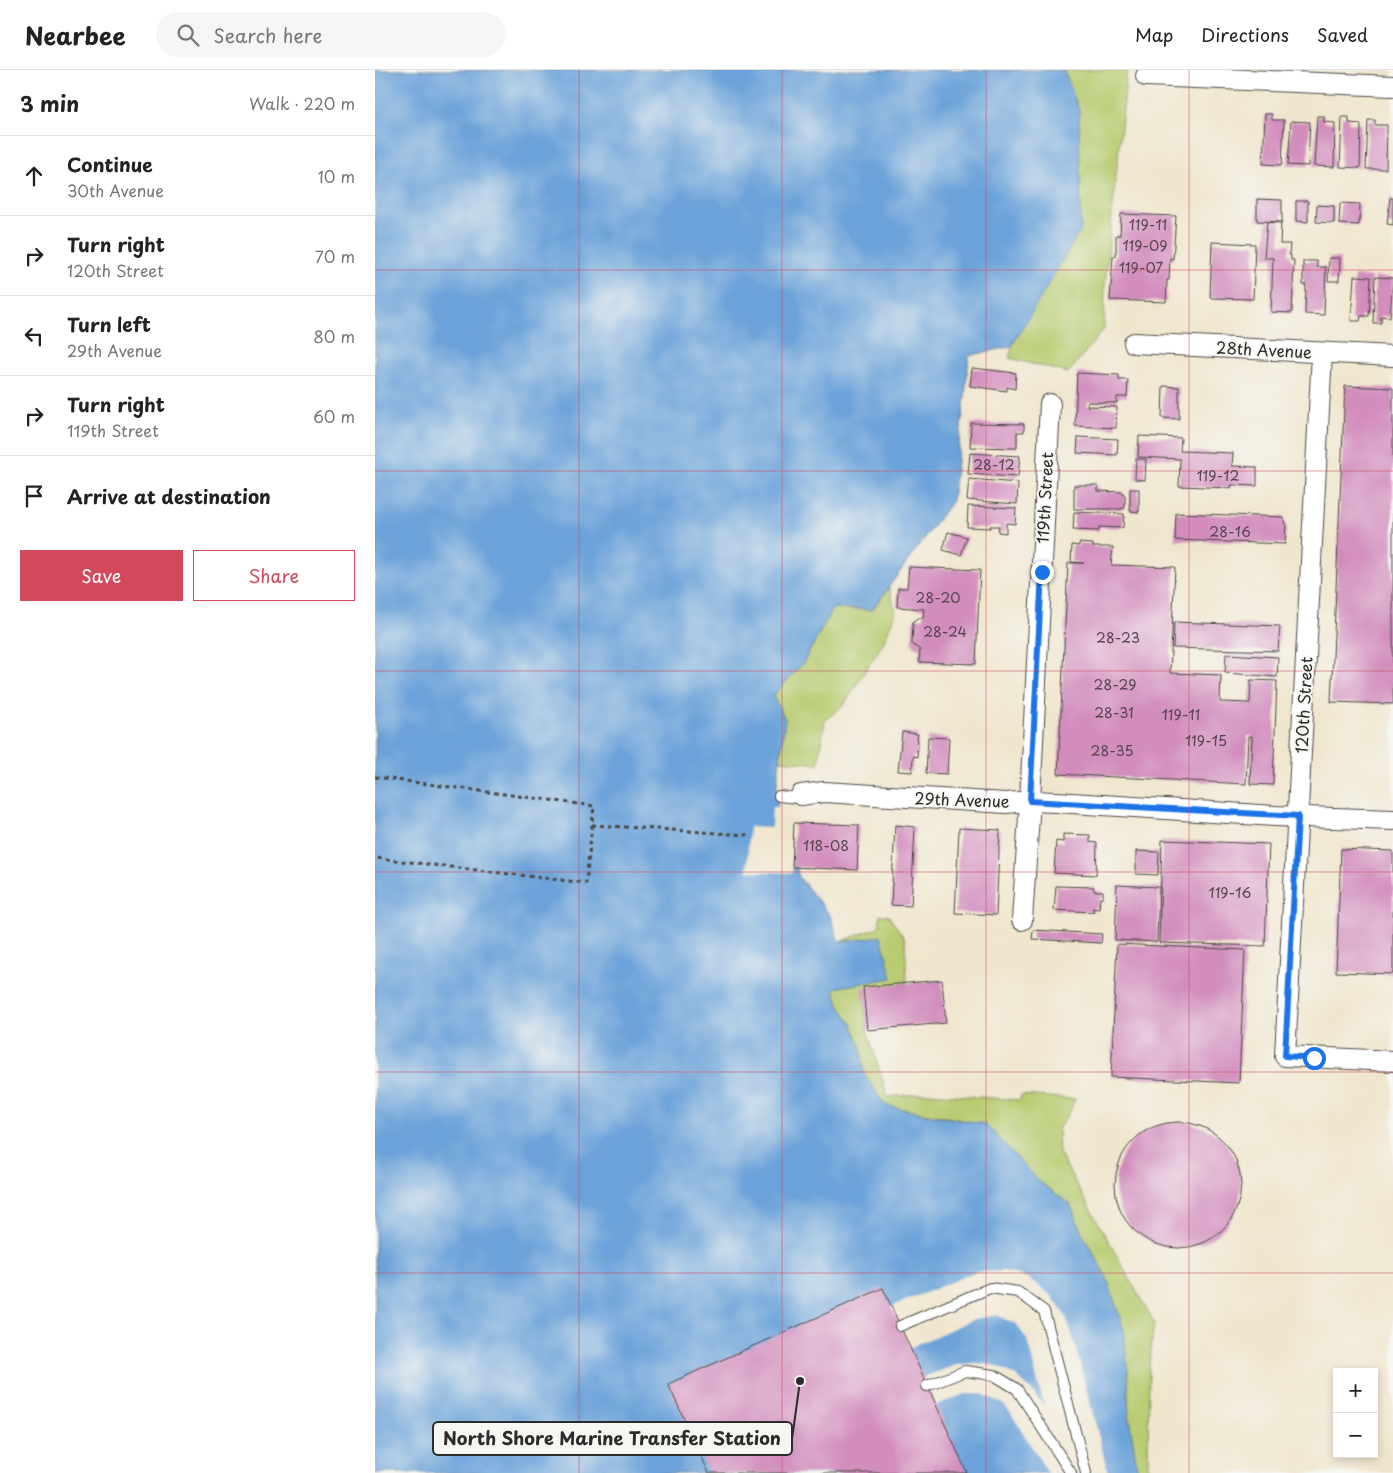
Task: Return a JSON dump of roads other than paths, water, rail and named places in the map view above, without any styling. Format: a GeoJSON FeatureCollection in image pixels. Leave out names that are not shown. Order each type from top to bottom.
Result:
{"type":"FeatureCollection","features":[{"type":"Feature","properties":{"kind":"street"},"geometry":{"type":"LineString","coordinates":[[1146,76],[1393,86]]}},
{"type":"Feature","properties":{"kind":"street","name":"28th Avenue"},"geometry":{"type":"LineString","coordinates":[[1134,343],[1393,356]]}},
{"type":"Feature","properties":{"kind":"street","name":"120th Street"},"geometry":{"type":"LineString","coordinates":[[1322,353],[1285,1056],[1393,1061]]}},
{"type":"Feature","properties":{"kind":"street","name":"119th Street"},"geometry":{"type":"LineString","coordinates":[[1022,920],[1030,801],[1049,404]]}},
{"type":"Feature","properties":{"kind":"street","name":"29th Avenue"},"geometry":{"type":"LineString","coordinates":[[801,795],[824,792],[1006,803],[1030,801],[1393,820]]}},
{"type":"Feature","properties":{"kind":"lane"},"geometry":{"type":"LineString","coordinates":[[779,796],[796,798],[801,795]]}},
{"type":"Feature","properties":{"kind":"lane"},"geometry":{"type":"LineString","coordinates":[[900,1326],[990,1288],[1018,1292],[1045,1312],[1086,1473]]}},
{"type":"Feature","properties":{"kind":"lane"},"geometry":{"type":"LineString","coordinates":[[927,1386],[965,1371],[994,1375],[1017,1389],[1071,1473]]}},
{"type":"Feature","properties":{"kind":"water"},"geometry":{"type":"Polygon","coordinates":[[[375,70],[1064,70],[1079,110],[1081,229],[1012,346],[969,356],[952,501],[872,610],[833,608],[803,663],[773,696],[785,719],[777,784],[778,839],[794,855],[799,877],[830,915],[839,942],[881,936],[892,978],[834,988],[839,1005],[852,1024],[861,1047],[864,1074],[885,1105],[929,1115],[985,1124],[1041,1183],[1070,1204],[1082,1233],[1107,1278],[1123,1328],[1128,1373],[1130,1425],[1138,1473],[375,1473],[375,70]]]}},
{"type":"Feature","properties":{"kind":"place","name":"North Shore Marine Transfer Station"},"geometry":{"type":"Point","coordinates":[800,1381]}}]}
